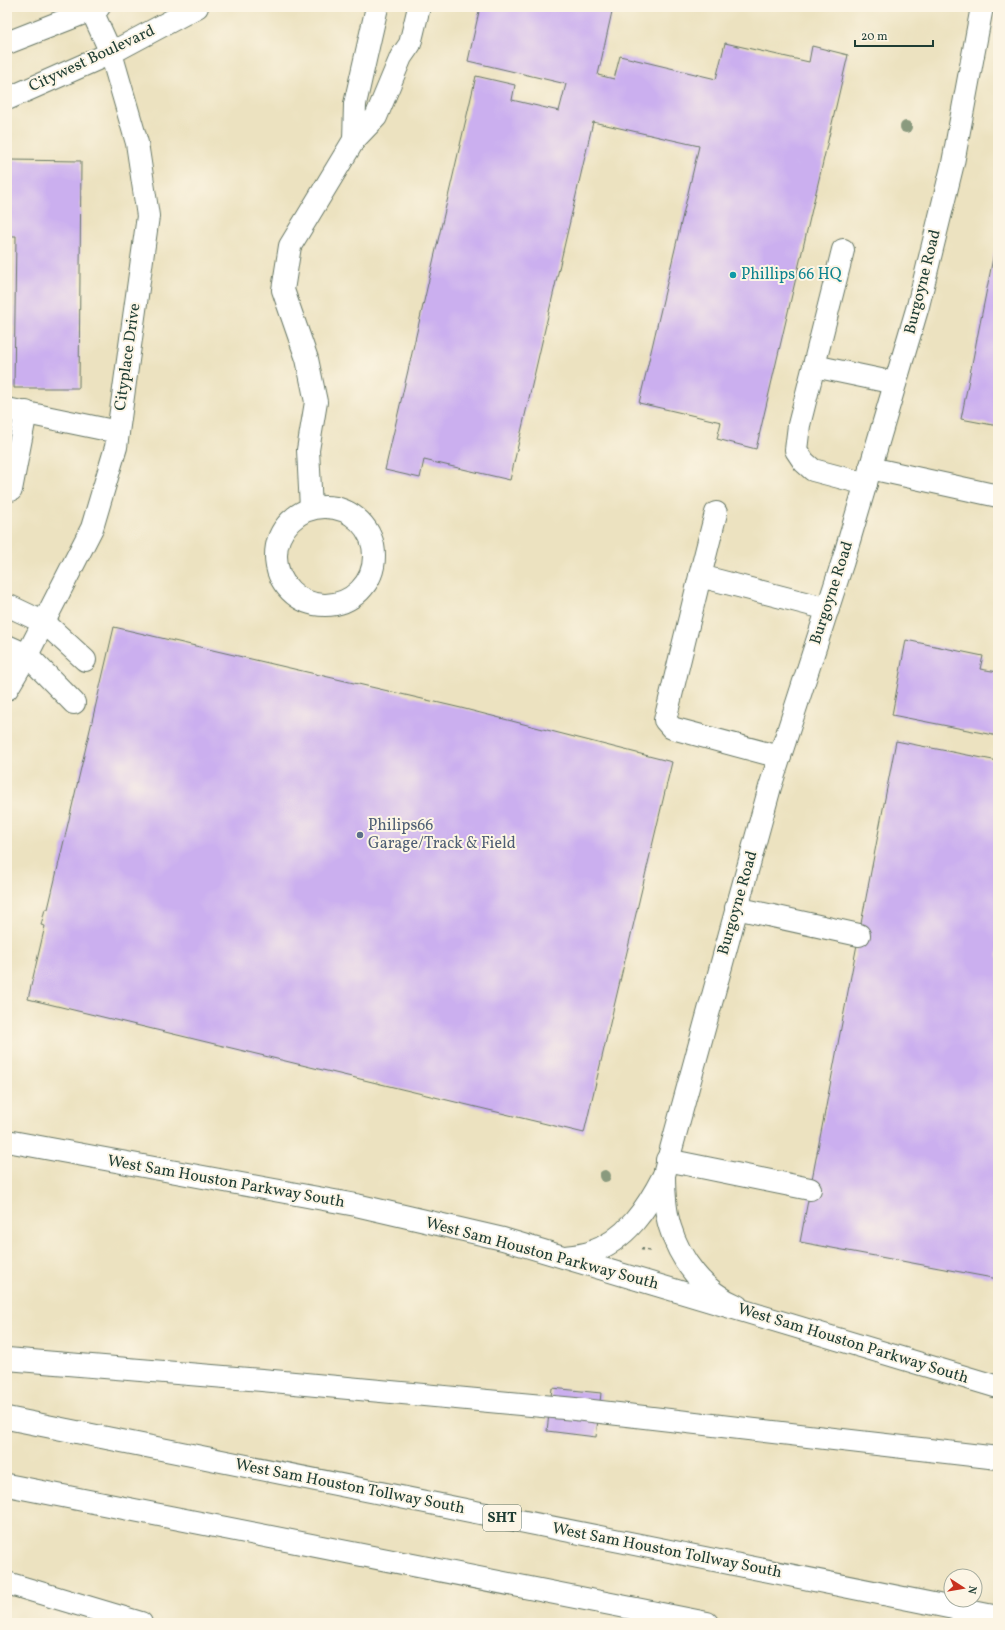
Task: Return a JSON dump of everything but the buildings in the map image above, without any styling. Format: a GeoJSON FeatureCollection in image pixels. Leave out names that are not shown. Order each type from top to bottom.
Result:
{"type":"FeatureCollection","features":[{"type":"Feature","properties":{"kind":"main road","name":"Citywest Boulevard"},"geometry":{"type":"LineString","coordinates":[[7,99],[111,53],[197,7]]}},
{"type":"Feature","properties":{"kind":"main road"},"geometry":{"type":"LineString","coordinates":[[354,140],[354,104],[378,7]]}},
{"type":"Feature","properties":{"kind":"main road"},"geometry":{"type":"LineString","coordinates":[[311,508],[308,450],[316,402],[307,359],[283,290],[290,246],[354,140],[376,118],[401,57],[410,44],[419,7]]}},
{"type":"Feature","properties":{"kind":"main road","name":"Burgoyne Road"},"geometry":{"type":"LineString","coordinates":[[758,1315],[728,1302],[702,1282],[682,1256],[669,1226],[664,1193],[666,1167],[736,908],[780,757],[828,609],[918,306],[953,163],[982,7]]}},
{"type":"Feature","properties":{"kind":"main road","name":"Cityplace Drive"},"geometry":{"type":"LineString","coordinates":[[7,689],[44,623],[92,528],[116,447],[148,216],[137,143],[111,53],[96,9]]}},
{"type":"Feature","properties":{"kind":"main road"},"geometry":{"type":"LineString","coordinates":[[7,43],[96,9]]}},
{"type":"Feature","properties":{"kind":"main road"},"geometry":{"type":"LineString","coordinates":[[843,250],[799,425],[796,450],[804,462],[813,470],[868,476],[998,496]]}},
{"type":"Feature","properties":{"kind":"main road"},"geometry":{"type":"LineString","coordinates":[[814,366],[895,383]]}},
{"type":"Feature","properties":{"kind":"main road"},"geometry":{"type":"LineString","coordinates":[[7,490],[11,490],[16,410],[118,432]]}},
{"type":"Feature","properties":{"kind":"main road"},"geometry":{"type":"LineString","coordinates":[[327,506],[343,510],[358,519],[368,532],[374,548],[373,565],[367,580],[356,594],[342,602],[326,605],[311,604],[296,597],[285,586],[278,571],[275,556],[278,540],[285,526],[297,515],[311,508],[327,506]]}},
{"type":"Feature","properties":{"kind":"main road"},"geometry":{"type":"LineString","coordinates":[[716,513],[665,720],[672,728],[780,757]]}},
{"type":"Feature","properties":{"kind":"main road"},"geometry":{"type":"LineString","coordinates":[[700,576],[828,609]]}},
{"type":"Feature","properties":{"kind":"main road"},"geometry":{"type":"LineString","coordinates":[[7,605],[44,623],[86,660]]}},
{"type":"Feature","properties":{"kind":"main road"},"geometry":{"type":"LineString","coordinates":[[7,646],[27,655],[74,703]]}},
{"type":"Feature","properties":{"kind":"main road"},"geometry":{"type":"LineString","coordinates":[[736,908],[859,935]]}},
{"type":"Feature","properties":{"kind":"main road","name":"West Sam Houston Parkway South"},"geometry":{"type":"LineString","coordinates":[[7,1141],[356,1205],[503,1239],[998,1387]]}},
{"type":"Feature","properties":{"kind":"main road"},"geometry":{"type":"LineString","coordinates":[[666,1167],[810,1189]]}},
{"type":"Feature","properties":{"kind":"main road","name":"Burgoyne Road"},"geometry":{"type":"LineString","coordinates":[[565,1257],[589,1253],[612,1242],[631,1226],[647,1206],[666,1167]]}},
{"type":"Feature","properties":{"kind":"main road"},"geometry":{"type":"LineString","coordinates":[[7,1359],[262,1380],[575,1409],[998,1458]]}},
{"type":"Feature","properties":{"kind":"main road","name":"West Sam Houston Tollway South"},"geometry":{"type":"LineString","coordinates":[[7,1418],[998,1617]]}},
{"type":"Feature","properties":{"kind":"main road"},"geometry":{"type":"LineString","coordinates":[[7,1485],[708,1623]]}},
{"type":"Feature","properties":{"kind":"main road"},"geometry":{"type":"LineString","coordinates":[[7,1583],[141,1623]]}},
{"type":"Feature","properties":{"kind":"path"},"geometry":{"type":"LineString","coordinates":[[635,1248],[658,1252]]}},
{"type":"Feature","properties":{"kind":"place","name":"Phillips 66 HQ"},"geometry":{"type":"Point","coordinates":[733,275]}},
{"type":"Feature","properties":{"kind":"place","name":"Philips66 Garage/Track & Field"},"geometry":{"type":"Point","coordinates":[360,835]}}]}
